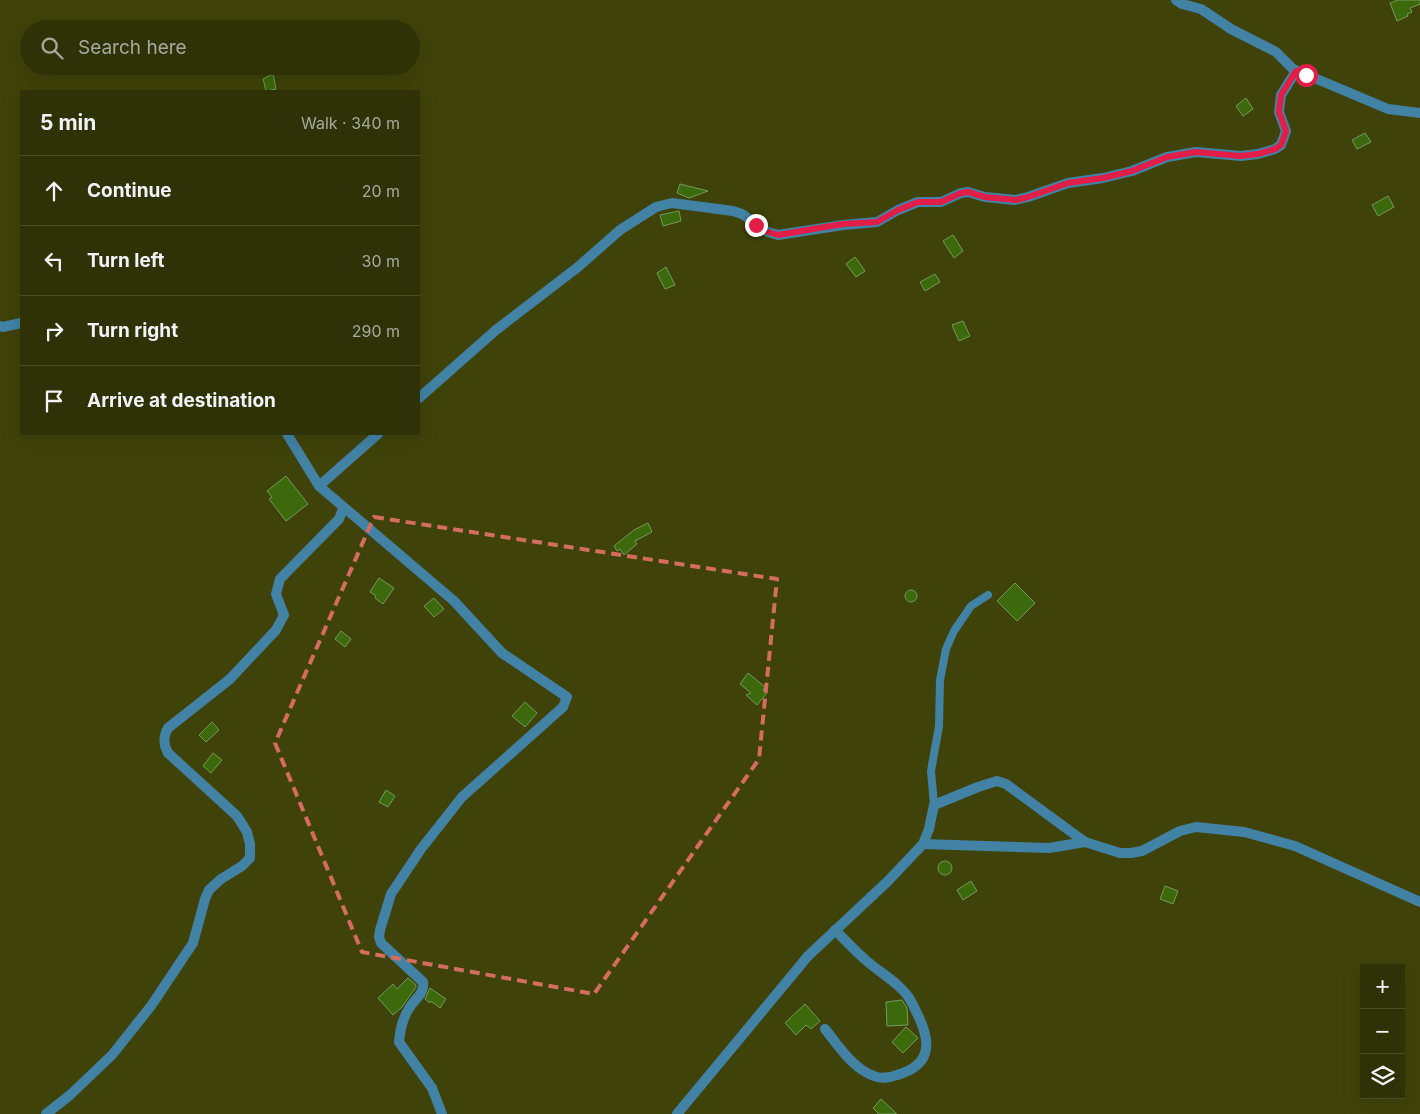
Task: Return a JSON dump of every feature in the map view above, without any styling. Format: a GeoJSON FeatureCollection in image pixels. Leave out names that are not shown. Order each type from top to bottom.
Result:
{"type":"FeatureCollection","features":[{"type":"Feature","properties":{"kind":"street"},"geometry":{"type":"LineString","coordinates":[[1176,0],[1182,4],[1201,9],[1231,29],[1276,52],[1288,66],[1296,71],[1388,109],[1420,113]]}},
{"type":"Feature","properties":{"kind":"street"},"geometry":{"type":"LineString","coordinates":[[420,397],[496,330],[578,267],[620,230],[656,207],[672,203],[732,211],[742,214],[768,232],[778,235],[843,224],[877,222],[898,210],[918,202],[941,202],[961,193],[968,192],[985,197],[1016,200],[1068,183],[1103,178],[1132,171],[1167,157],[1196,152],[1240,156],[1258,154],[1275,149],[1281,145],[1285,138],[1286,131],[1279,112],[1279,104],[1281,95],[1296,71]]}},
{"type":"Feature","properties":{"kind":"street"},"geometry":{"type":"LineString","coordinates":[[0,326],[20,323]]}},
{"type":"Feature","properties":{"kind":"street"},"geometry":{"type":"LineString","coordinates":[[288,435],[319,486],[454,601],[502,654],[567,697],[563,707],[462,797],[448,813],[391,894],[380,930],[379,937],[381,943],[423,982],[422,992],[410,1007],[402,1025],[399,1042],[432,1088],[442,1114]]}},
{"type":"Feature","properties":{"kind":"street"},"geometry":{"type":"LineString","coordinates":[[319,486],[377,435]]}},
{"type":"Feature","properties":{"kind":"street"},"geometry":{"type":"LineString","coordinates":[[46,1114],[70,1095],[112,1055],[140,1020],[193,943],[209,890],[250,858],[250,844],[247,832],[237,816],[168,753],[164,747],[164,735],[168,728],[230,679],[276,630],[284,615],[276,594],[280,579],[339,519],[343,508]]}},
{"type":"Feature","properties":{"kind":"street"},"geometry":{"type":"LineString","coordinates":[[676,1114],[808,956],[888,881],[923,844],[929,829],[934,805],[978,787],[1001,782],[1085,842],[1120,853],[1131,854],[1142,851],[1180,831],[1196,826],[1244,832],[1294,846],[1420,902]]}},
{"type":"Feature","properties":{"kind":"street"},"geometry":{"type":"LineString","coordinates":[[923,844],[1049,848],[1085,842]]}},
{"type":"Feature","properties":{"kind":"street"},"geometry":{"type":"LineString","coordinates":[[825,1029],[854,1064],[875,1077],[892,1077],[909,1071],[922,1061],[927,1051],[924,1030],[909,998],[866,961],[835,930]]}},
{"type":"Feature","properties":{"kind":"lane"},"geometry":{"type":"LineString","coordinates":[[934,805],[931,771],[939,726],[940,680],[946,649],[954,631],[971,606],[988,595]]}},
{"type":"Feature","properties":{"kind":"highlighted area"},"geometry":{"type":"Polygon","coordinates":[[[374,517],[777,579],[759,759],[594,994],[362,952],[275,743],[374,517]]]}},
{"type":"Feature","properties":{"kind":"building"},"geometry":{"type":"Polygon","coordinates":[[[1398,0],[1420,0],[1420,4],[1410,8],[1412,12],[1407,14],[1408,16],[1397,21],[1390,3],[1398,0]]]}},
{"type":"Feature","properties":{"kind":"building"},"geometry":{"type":"Polygon","coordinates":[[[273,75],[276,89],[266,90],[263,79],[273,75]]]}},
{"type":"Feature","properties":{"kind":"building"},"geometry":{"type":"Polygon","coordinates":[[[1246,98],[1253,109],[1243,116],[1236,106],[1246,98]]]}},
{"type":"Feature","properties":{"kind":"building"},"geometry":{"type":"Polygon","coordinates":[[[1365,133],[1371,142],[1357,149],[1352,140],[1365,133]]]}},
{"type":"Feature","properties":{"kind":"building"},"geometry":{"type":"Polygon","coordinates":[[[680,184],[708,191],[689,198],[677,193],[680,184]]]}},
{"type":"Feature","properties":{"kind":"building"},"geometry":{"type":"Polygon","coordinates":[[[1388,196],[1394,207],[1378,216],[1372,205],[1388,196]]]}},
{"type":"Feature","properties":{"kind":"building"},"geometry":{"type":"Polygon","coordinates":[[[679,211],[681,221],[663,226],[660,215],[679,211]]]}},
{"type":"Feature","properties":{"kind":"building"},"geometry":{"type":"Polygon","coordinates":[[[953,235],[963,251],[954,258],[943,241],[953,235]]]}},
{"type":"Feature","properties":{"kind":"building"},"geometry":{"type":"Polygon","coordinates":[[[855,257],[865,271],[856,277],[846,264],[855,257]]]}},
{"type":"Feature","properties":{"kind":"building"},"geometry":{"type":"Polygon","coordinates":[[[666,267],[675,285],[665,289],[657,273],[666,267]]]}},
{"type":"Feature","properties":{"kind":"building"},"geometry":{"type":"Polygon","coordinates":[[[935,274],[940,282],[925,291],[920,282],[935,274]]]}},
{"type":"Feature","properties":{"kind":"building"},"geometry":{"type":"Polygon","coordinates":[[[963,321],[970,336],[959,341],[952,325],[963,321]]]}},
{"type":"Feature","properties":{"kind":"building"},"geometry":{"type":"Polygon","coordinates":[[[286,476],[308,504],[286,521],[269,499],[272,497],[267,491],[286,476]]]}},
{"type":"Feature","properties":{"kind":"building"},"geometry":{"type":"Polygon","coordinates":[[[648,523],[652,532],[635,541],[637,544],[624,555],[620,549],[617,551],[614,546],[634,530],[648,523]]]}},
{"type":"Feature","properties":{"kind":"building"},"geometry":{"type":"Polygon","coordinates":[[[379,578],[394,588],[383,604],[370,592],[379,578]]]}},
{"type":"Feature","properties":{"kind":"building"},"geometry":{"type":"Polygon","coordinates":[[[1015,583],[1035,603],[1017,621],[997,601],[1015,583]]]}},
{"type":"Feature","properties":{"kind":"building"},"geometry":{"type":"Polygon","coordinates":[[[913,590],[916,591],[916,601],[909,602],[906,601],[905,594],[906,591],[913,590]]]}},
{"type":"Feature","properties":{"kind":"building"},"geometry":{"type":"Polygon","coordinates":[[[434,598],[444,609],[434,617],[424,606],[434,598]]]}},
{"type":"Feature","properties":{"kind":"building"},"geometry":{"type":"Polygon","coordinates":[[[341,631],[351,639],[345,647],[335,639],[341,631]]]}},
{"type":"Feature","properties":{"kind":"building"},"geometry":{"type":"Polygon","coordinates":[[[748,673],[765,687],[763,690],[767,693],[757,705],[746,695],[751,693],[740,684],[748,673]]]}},
{"type":"Feature","properties":{"kind":"building"},"geometry":{"type":"Polygon","coordinates":[[[525,702],[537,713],[525,727],[512,716],[525,702]]]}},
{"type":"Feature","properties":{"kind":"building"},"geometry":{"type":"Polygon","coordinates":[[[212,722],[219,730],[206,742],[199,735],[212,722]]]}},
{"type":"Feature","properties":{"kind":"building"},"geometry":{"type":"Polygon","coordinates":[[[213,753],[222,760],[211,773],[203,766],[213,753]]]}},
{"type":"Feature","properties":{"kind":"building"},"geometry":{"type":"Polygon","coordinates":[[[386,790],[395,796],[388,807],[379,802],[386,790]]]}},
{"type":"Feature","properties":{"kind":"building"},"geometry":{"type":"Polygon","coordinates":[[[945,861],[950,863],[952,868],[950,873],[945,875],[940,873],[938,868],[940,863],[945,861]]]}},
{"type":"Feature","properties":{"kind":"building"},"geometry":{"type":"Polygon","coordinates":[[[971,881],[977,891],[963,900],[957,890],[971,881]]]}},
{"type":"Feature","properties":{"kind":"building"},"geometry":{"type":"Polygon","coordinates":[[[1165,886],[1178,891],[1173,904],[1160,899],[1165,886]]]}},
{"type":"Feature","properties":{"kind":"building"},"geometry":{"type":"Polygon","coordinates":[[[408,978],[416,987],[402,1007],[393,1015],[378,998],[393,984],[397,989],[408,978]]]}},
{"type":"Feature","properties":{"kind":"building"},"geometry":{"type":"Polygon","coordinates":[[[430,988],[446,999],[440,1008],[425,999],[430,988]]]}},
{"type":"Feature","properties":{"kind":"building"},"geometry":{"type":"Polygon","coordinates":[[[902,1000],[907,1008],[908,1025],[887,1026],[886,1002],[902,1000]]]}},
{"type":"Feature","properties":{"kind":"building"},"geometry":{"type":"Polygon","coordinates":[[[805,1004],[820,1021],[811,1029],[806,1025],[796,1035],[785,1023],[805,1004]]]}},
{"type":"Feature","properties":{"kind":"building"},"geometry":{"type":"Polygon","coordinates":[[[906,1027],[918,1038],[903,1053],[892,1042],[906,1027]]]}},
{"type":"Feature","properties":{"kind":"building"},"geometry":{"type":"Polygon","coordinates":[[[881,1099],[897,1114],[879,1114],[873,1108],[881,1099]]]}},
{"type":"Feature","properties":{"kind":"route"},"geometry":{"type":"LineString","coordinates":[[756,225],[778,235],[843,224],[877,222],[898,210],[918,202],[941,202],[961,193],[968,192],[985,197],[1016,200],[1068,183],[1103,178],[1132,171],[1167,157],[1196,152],[1240,156],[1258,154],[1275,149],[1281,145],[1286,131],[1279,112],[1281,95],[1296,71],[1306,75]]}}]}
